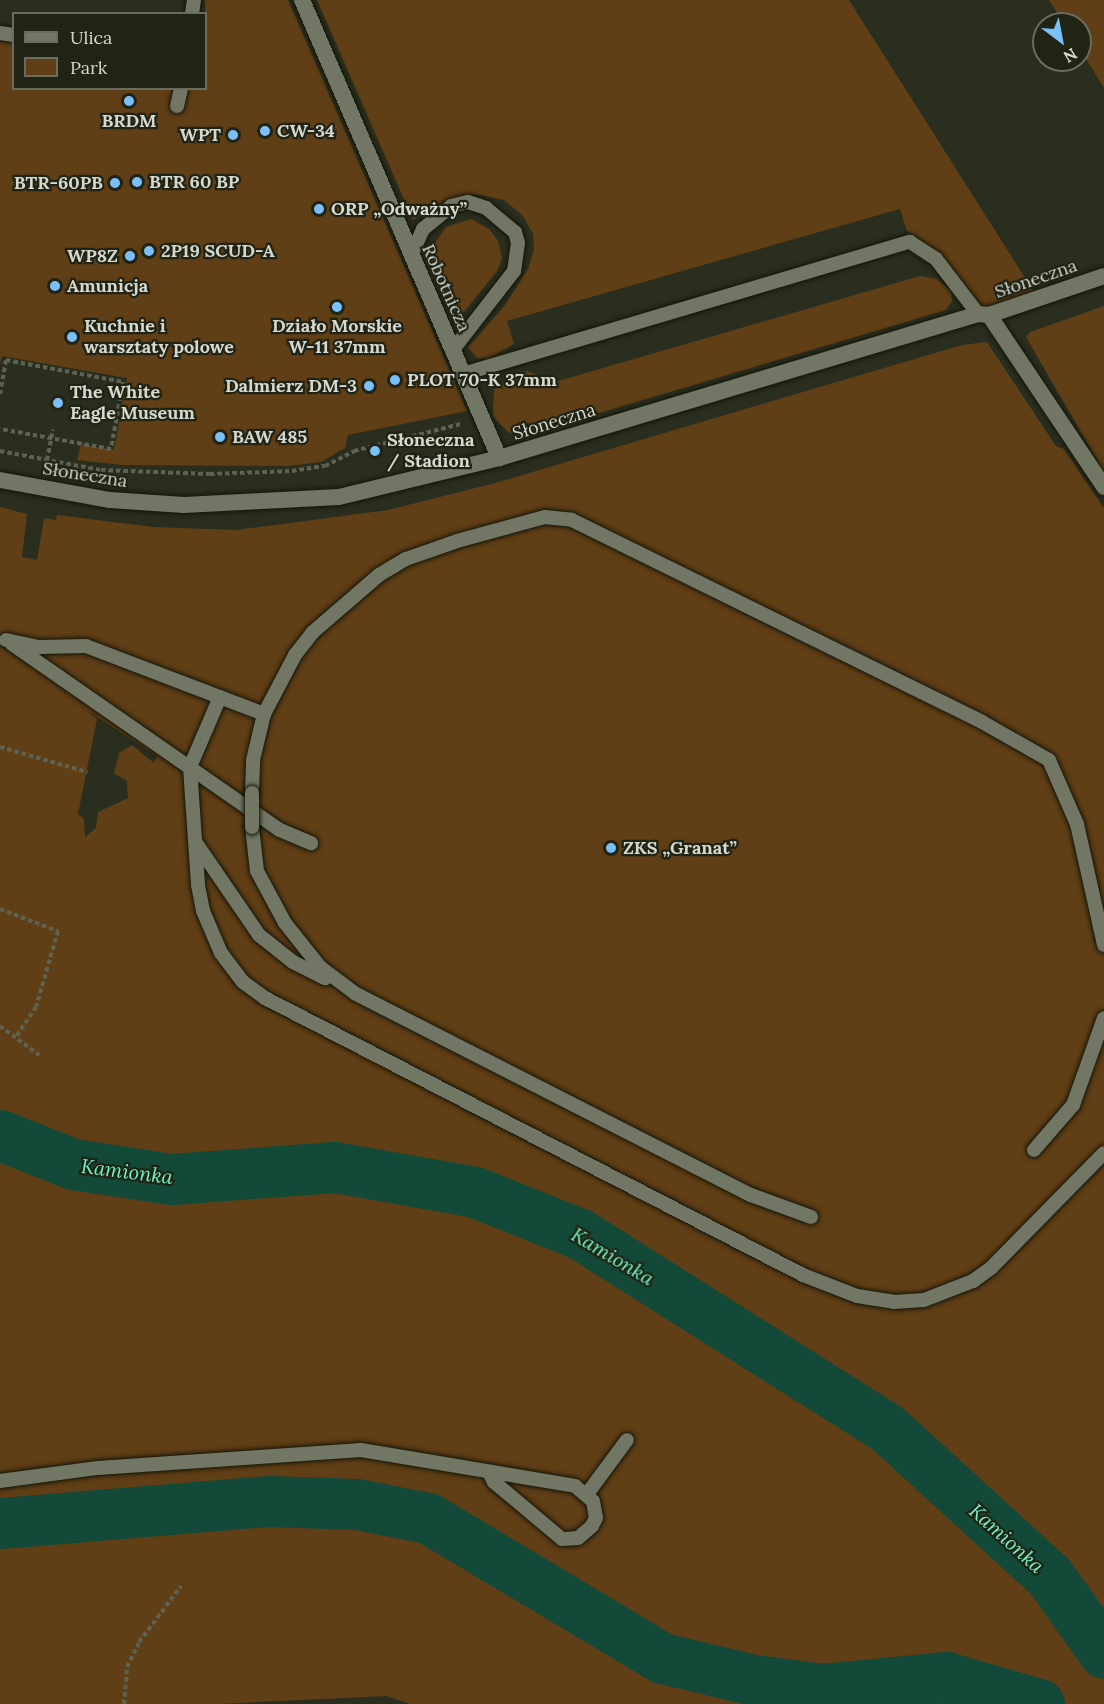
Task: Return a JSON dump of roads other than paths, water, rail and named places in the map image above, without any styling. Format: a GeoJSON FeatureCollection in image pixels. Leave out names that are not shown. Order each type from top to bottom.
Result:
{"type":"FeatureCollection","features":[{"type":"Feature","properties":{"kind":"street","name":"Robotnicza"},"geometry":{"type":"LineString","coordinates":[[302,0],[499,458]]}},
{"type":"Feature","properties":{"kind":"street","name":"Słoneczna"},"geometry":{"type":"LineString","coordinates":[[0,480],[111,500],[184,505],[259,503],[339,497],[499,458],[1104,276]]}},
{"type":"Feature","properties":{"kind":"street"},"geometry":{"type":"LineString","coordinates":[[983,314],[1104,487]]}},
{"type":"Feature","properties":{"kind":"lane"},"geometry":{"type":"LineString","coordinates":[[177,106],[181,90]]}},
{"type":"Feature","properties":{"kind":"lane"},"geometry":{"type":"LineString","coordinates":[[411,256],[423,230],[436,215],[451,206],[468,202],[486,208],[515,232],[518,243],[514,271],[452,351]]}},
{"type":"Feature","properties":{"kind":"lane"},"geometry":{"type":"LineString","coordinates":[[463,374],[910,242],[936,259],[983,314]]}},
{"type":"Feature","properties":{"kind":"lane"},"geometry":{"type":"LineString","coordinates":[[356,994],[320,967],[285,923],[257,871],[252,827],[252,793],[256,736],[264,714],[295,655],[313,632],[379,575],[406,559],[457,541],[545,517],[572,520],[982,722],[1049,760],[1077,824],[1104,945]]}},
{"type":"Feature","properties":{"kind":"lane"},"geometry":{"type":"LineString","coordinates":[[3,638],[40,647],[86,646],[264,714]]}},
{"type":"Feature","properties":{"kind":"lane"},"geometry":{"type":"LineString","coordinates":[[3,638],[280,830],[311,843]]}},
{"type":"Feature","properties":{"kind":"lane"},"geometry":{"type":"LineString","coordinates":[[220,698],[190,767],[194,841],[203,911],[221,953],[243,982],[265,998],[803,1275],[857,1296],[894,1302],[924,1300],[973,1281],[992,1268],[1104,1153]]}},
{"type":"Feature","properties":{"kind":"lane"},"geometry":{"type":"LineString","coordinates":[[194,841],[260,935],[293,962],[751,1195],[811,1216]]}},
{"type":"Feature","properties":{"kind":"lane"},"geometry":{"type":"LineString","coordinates":[[1034,1150],[1073,1105],[1104,1018]]}},
{"type":"Feature","properties":{"kind":"lane"},"geometry":{"type":"LineString","coordinates":[[587,1494],[627,1440]]}},
{"type":"Feature","properties":{"kind":"lane"},"geometry":{"type":"LineString","coordinates":[[0,1481],[98,1468],[361,1450],[452,1463],[489,1472],[575,1486],[587,1494],[596,1510],[592,1526],[578,1538],[562,1539],[494,1482],[489,1472]]}},
{"type":"Feature","properties":{"kind":"waterway","name":"Kamionka"},"geometry":{"type":"LineString","coordinates":[[0,1135],[73,1164],[171,1179],[335,1167],[475,1192],[580,1234],[887,1428],[1050,1577],[1104,1653]]}},
{"type":"Feature","properties":{"kind":"waterway","name":"Kamionka"},"geometry":{"type":"LineString","coordinates":[[0,1523],[270,1501],[357,1504],[428,1518],[662,1658],[754,1680],[823,1689],[946,1677],[1039,1704]]}},
{"type":"Feature","properties":{"kind":"place","name":"BRDM"},"geometry":{"type":"Point","coordinates":[129,101]}},
{"type":"Feature","properties":{"kind":"place","name":"CW-34"},"geometry":{"type":"Point","coordinates":[265,131]}},
{"type":"Feature","properties":{"kind":"place","name":"WPT"},"geometry":{"type":"Point","coordinates":[233,135]}},
{"type":"Feature","properties":{"kind":"place","name":"BTR 60 BP"},"geometry":{"type":"Point","coordinates":[137,182]}},
{"type":"Feature","properties":{"kind":"place","name":"BTR-60PB"},"geometry":{"type":"Point","coordinates":[115,183]}},
{"type":"Feature","properties":{"kind":"place","name":"ORP „Odważny”"},"geometry":{"type":"Point","coordinates":[319,209]}},
{"type":"Feature","properties":{"kind":"place","name":"2P19 SCUD-A"},"geometry":{"type":"Point","coordinates":[149,251]}},
{"type":"Feature","properties":{"kind":"place","name":"WP8Z"},"geometry":{"type":"Point","coordinates":[130,256]}},
{"type":"Feature","properties":{"kind":"place","name":"Amunicja"},"geometry":{"type":"Point","coordinates":[55,286]}},
{"type":"Feature","properties":{"kind":"place","name":"Działo Morskie W-11 37mm"},"geometry":{"type":"Point","coordinates":[337,307]}},
{"type":"Feature","properties":{"kind":"place","name":"Kuchnie i warsztaty polowe"},"geometry":{"type":"Point","coordinates":[72,337]}},
{"type":"Feature","properties":{"kind":"place","name":"PLOT 70-K 37mm"},"geometry":{"type":"Point","coordinates":[395,380]}},
{"type":"Feature","properties":{"kind":"place","name":"Dalmierz DM-3"},"geometry":{"type":"Point","coordinates":[369,386]}},
{"type":"Feature","properties":{"kind":"place","name":"The White Eagle Museum"},"geometry":{"type":"Point","coordinates":[58,403]}},
{"type":"Feature","properties":{"kind":"place","name":"BAW 485"},"geometry":{"type":"Point","coordinates":[220,437]}},
{"type":"Feature","properties":{"kind":"place","name":"Słoneczna / Stadion"},"geometry":{"type":"Point","coordinates":[375,451]}},
{"type":"Feature","properties":{"kind":"place","name":"ZKS „Granat”"},"geometry":{"type":"Point","coordinates":[611,848]}}]}
